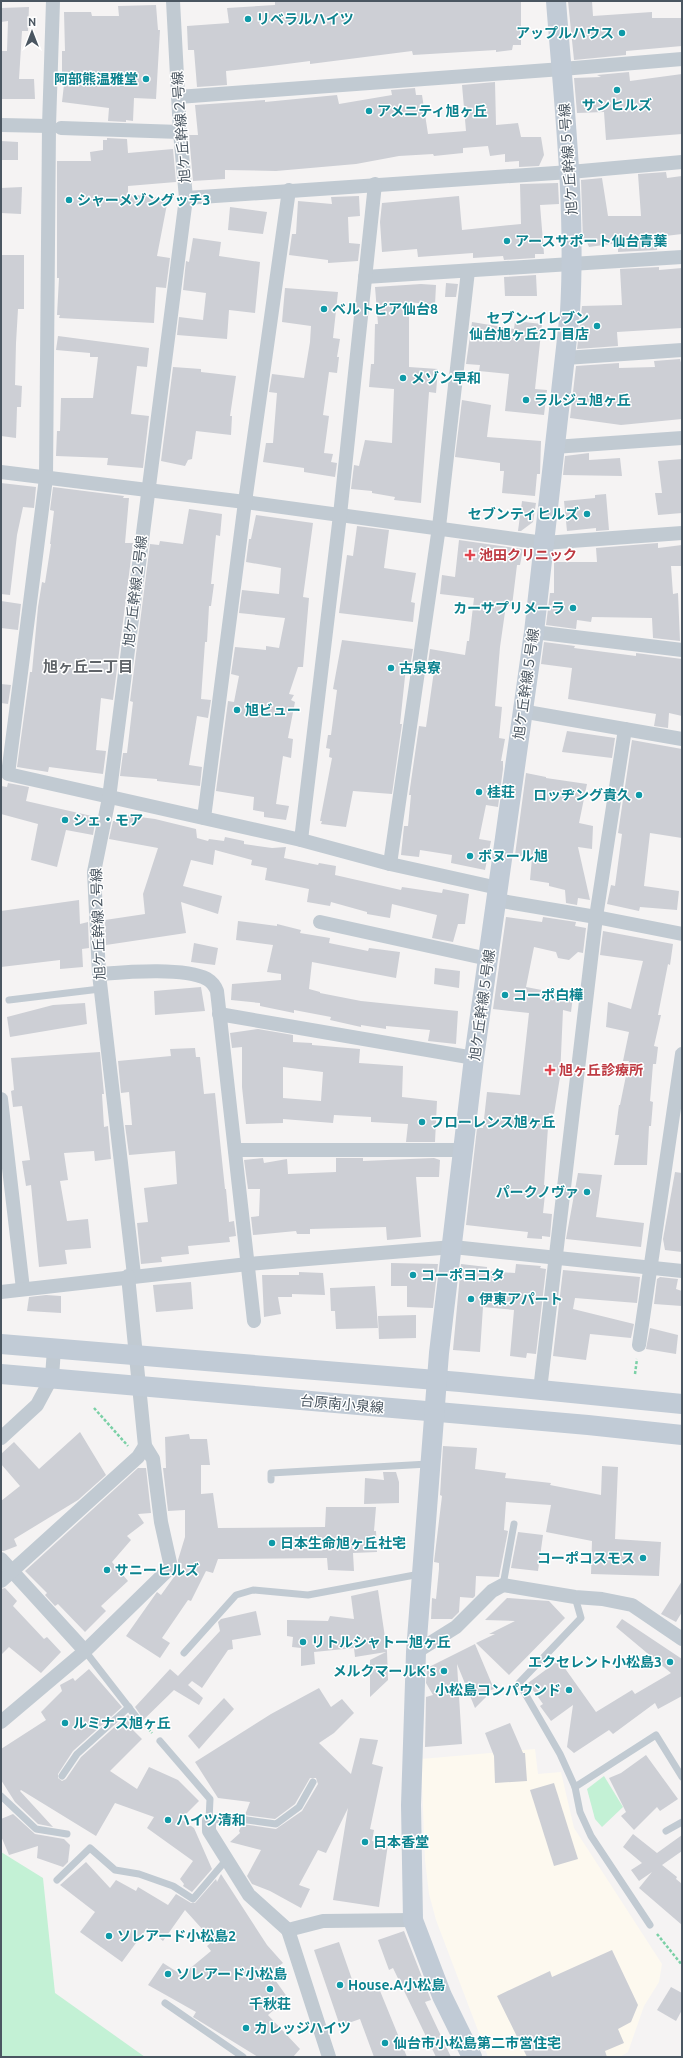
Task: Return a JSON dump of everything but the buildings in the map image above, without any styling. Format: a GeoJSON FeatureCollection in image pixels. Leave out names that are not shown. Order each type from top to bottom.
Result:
{"type":"FeatureCollection","features":[{"type":"Feature","properties":{"kind":"street"},"geometry":{"type":"LineString","coordinates":[[53,1],[55,127],[46,478],[4,776],[301,840],[497,894],[596,917],[682,934]]}},
{"type":"Feature","properties":{"kind":"street","name":"旭ケ丘幹線２号線"},"geometry":{"type":"LineString","coordinates":[[139,1449],[144,1423],[132,1318],[131,1276],[100,989],[94,872],[108,798],[186,198],[180,132],[173,1]]}},
{"type":"Feature","properties":{"kind":"street","name":"旭ケ丘幹線５号線"},"geometry":{"type":"LineString","coordinates":[[472,2057],[442,1996],[413,1920],[411,1805],[416,1652],[436,1380],[474,1058],[521,711],[534,632],[565,358],[572,265],[570,172],[556,1]]}},
{"type":"Feature","properties":{"kind":"street"},"geometry":{"type":"LineString","coordinates":[[178,97],[682,59]]}},
{"type":"Feature","properties":{"kind":"street"},"geometry":{"type":"LineString","coordinates":[[1,125],[180,132]]}},
{"type":"Feature","properties":{"kind":"street"},"geometry":{"type":"LineString","coordinates":[[186,198],[375,184],[570,172],[682,162]]}},
{"type":"Feature","properties":{"kind":"street"},"geometry":{"type":"LineString","coordinates":[[301,840],[340,515],[375,184]]}},
{"type":"Feature","properties":{"kind":"street"},"geometry":{"type":"LineString","coordinates":[[204,818],[245,502],[289,190]]}},
{"type":"Feature","properties":{"kind":"street"},"geometry":{"type":"LineString","coordinates":[[365,277],[682,257]]}},
{"type":"Feature","properties":{"kind":"street"},"geometry":{"type":"LineString","coordinates":[[390,864],[439,527],[468,271]]}},
{"type":"Feature","properties":{"kind":"street"},"geometry":{"type":"LineString","coordinates":[[565,358],[682,350]]}},
{"type":"Feature","properties":{"kind":"street"},"geometry":{"type":"LineString","coordinates":[[554,447],[682,438]]}},
{"type":"Feature","properties":{"kind":"street"},"geometry":{"type":"LineString","coordinates":[[1,472],[439,527],[544,543],[682,533]]}},
{"type":"Feature","properties":{"kind":"street"},"geometry":{"type":"LineString","coordinates":[[534,632],[682,650]]}},
{"type":"Feature","properties":{"kind":"street"},"geometry":{"type":"LineString","coordinates":[[521,711],[682,739]]}},
{"type":"Feature","properties":{"kind":"street"},"geometry":{"type":"LineString","coordinates":[[540,1390],[596,917],[625,729]]}},
{"type":"Feature","properties":{"kind":"street"},"geometry":{"type":"LineString","coordinates":[[320,922],[488,959]]}},
{"type":"Feature","properties":{"kind":"street"},"geometry":{"type":"LineString","coordinates":[[99,974],[140,971],[178,972],[207,979],[214,984],[217,991],[254,1321]]}},
{"type":"Feature","properties":{"kind":"street"},"geometry":{"type":"LineString","coordinates":[[219,1014],[474,1058]]}},
{"type":"Feature","properties":{"kind":"street"},"geometry":{"type":"LineString","coordinates":[[639,1345],[652,1268],[682,1054]]}},
{"type":"Feature","properties":{"kind":"street"},"geometry":{"type":"LineString","coordinates":[[1,1100],[23,1289]]}},
{"type":"Feature","properties":{"kind":"street"},"geometry":{"type":"LineString","coordinates":[[235,1150],[463,1150]]}},
{"type":"Feature","properties":{"kind":"street"},"geometry":{"type":"LineString","coordinates":[[1,1292],[131,1276],[248,1264],[453,1246],[682,1271]]}},
{"type":"Feature","properties":{"kind":"street"},"geometry":{"type":"LineString","coordinates":[[1,1344],[436,1380],[682,1404]]}},
{"type":"Feature","properties":{"kind":"street"},"geometry":{"type":"LineString","coordinates":[[1,1438],[37,1405],[52,1377],[54,1349]]}},
{"type":"Feature","properties":{"kind":"street","name":"台原南小泉線"},"geometry":{"type":"LineString","coordinates":[[1,1374],[52,1377],[434,1411],[682,1435]]}},
{"type":"Feature","properties":{"kind":"street"},"geometry":{"type":"LineString","coordinates":[[1,1581],[138,1457],[139,1449],[153,1459],[161,1522],[171,1567],[85,1651],[1,1722]]}},
{"type":"Feature","properties":{"kind":"street"},"geometry":{"type":"LineString","coordinates":[[1,1559],[13,1570],[85,1651]]}},
{"type":"Feature","properties":{"kind":"street"},"geometry":{"type":"LineString","coordinates":[[416,1652],[456,1627],[492,1591],[503,1586],[575,1597],[602,1599],[632,1605],[682,1639]]}},
{"type":"Feature","properties":{"kind":"street"},"geometry":{"type":"LineString","coordinates":[[209,1820],[209,1831],[249,1895],[288,1930],[329,2057]]}},
{"type":"Feature","properties":{"kind":"street"},"geometry":{"type":"LineString","coordinates":[[288,1930],[323,1921],[413,1920]]}},
{"type":"Feature","properties":{"kind":"lane"},"geometry":{"type":"LineString","coordinates":[[9,1000],[100,989]]}},
{"type":"Feature","properties":{"kind":"lane"},"geometry":{"type":"LineString","coordinates":[[271,1480],[271,1473],[430,1464]]}},
{"type":"Feature","properties":{"kind":"lane"},"geometry":{"type":"LineString","coordinates":[[503,1586],[514,1524]]}},
{"type":"Feature","properties":{"kind":"lane"},"geometry":{"type":"LineString","coordinates":[[184,1653],[236,1595],[253,1590],[308,1594],[421,1574]]}},
{"type":"Feature","properties":{"kind":"lane"},"geometry":{"type":"LineString","coordinates":[[575,1597],[581,1618],[519,1683],[560,1754],[575,1787],[580,1812],[591,1836],[650,1925]]}},
{"type":"Feature","properties":{"kind":"lane"},"geometry":{"type":"LineString","coordinates":[[85,1651],[137,1718]]}},
{"type":"Feature","properties":{"kind":"lane"},"geometry":{"type":"LineString","coordinates":[[62,1776],[77,1754],[129,1707]]}},
{"type":"Feature","properties":{"kind":"lane"},"geometry":{"type":"LineString","coordinates":[[575,1787],[656,1736],[682,1777]]}},
{"type":"Feature","properties":{"kind":"lane"},"geometry":{"type":"LineString","coordinates":[[160,1741],[210,1799],[209,1820],[240,1818],[276,1824],[299,1807],[313,1782]]}},
{"type":"Feature","properties":{"kind":"lane"},"geometry":{"type":"LineString","coordinates":[[1,1796],[36,1829],[67,1834]]}},
{"type":"Feature","properties":{"kind":"lane"},"geometry":{"type":"LineString","coordinates":[[666,1831],[682,1822]]}},
{"type":"Feature","properties":{"kind":"lane"},"geometry":{"type":"LineString","coordinates":[[57,1880],[90,1848],[115,1870],[139,1874],[173,1886],[193,1899],[226,1860]]}},
{"type":"Feature","properties":{"kind":"lane"},"geometry":{"type":"LineString","coordinates":[[165,2003],[243,2057]]}},
{"type":"Feature","properties":{"kind":"path"},"geometry":{"type":"LineString","coordinates":[[94,1408],[139,1449]]}},
{"type":"Feature","properties":{"kind":"path"},"geometry":{"type":"LineString","coordinates":[[137,1718],[160,1741]]}},
{"type":"Feature","properties":{"kind":"path"},"geometry":{"type":"LineString","coordinates":[[650,1925],[682,1965]]}},
{"type":"Feature","properties":{"kind":"shaded area"},"geometry":{"type":"Polygon","coordinates":[[[535,1749],[538,1774],[561,1772],[574,1828],[662,1964],[659,1982],[644,2006],[628,2052],[620,2057],[488,2057],[436,1920],[429,1894],[425,1860],[421,1759],[535,1749]]]}},
{"type":"Feature","properties":{"kind":"green space"},"geometry":{"type":"Polygon","coordinates":[[[604,1776],[623,1807],[602,1827],[595,1819],[587,1789],[604,1776]]]}},
{"type":"Feature","properties":{"kind":"green space"},"geometry":{"type":"Polygon","coordinates":[[[1,1852],[43,1878],[55,1993],[145,2057],[1,2057],[1,1852]]]}},
{"type":"Feature","properties":{"kind":"place","name":"リベラルハイツ"},"geometry":{"type":"Point","coordinates":[248,19]}},
{"type":"Feature","properties":{"kind":"place","name":"アップルハウス"},"geometry":{"type":"Point","coordinates":[622,33]}},
{"type":"Feature","properties":{"kind":"place","name":"阿部熊温雅堂"},"geometry":{"type":"Point","coordinates":[146,79]}},
{"type":"Feature","properties":{"kind":"place","name":"サンヒルズ"},"geometry":{"type":"Point","coordinates":[617,90]}},
{"type":"Feature","properties":{"kind":"place","name":"アメニティ旭ヶ丘"},"geometry":{"type":"Point","coordinates":[369,111]}},
{"type":"Feature","properties":{"kind":"place","name":"シャーメゾングッチ3"},"geometry":{"type":"Point","coordinates":[69,200]}},
{"type":"Feature","properties":{"kind":"place","name":"アースサポート仙台青葉"},"geometry":{"type":"Point","coordinates":[507,241]}},
{"type":"Feature","properties":{"kind":"place","name":"ベルトピア仙台8"},"geometry":{"type":"Point","coordinates":[324,309]}},
{"type":"Feature","properties":{"kind":"place","name":"セブン-イレブン 仙台旭ヶ丘2丁目店"},"geometry":{"type":"Point","coordinates":[597,326]}},
{"type":"Feature","properties":{"kind":"place","name":"メゾン早和"},"geometry":{"type":"Point","coordinates":[403,378]}},
{"type":"Feature","properties":{"kind":"place","name":"ラルジュ旭ヶ丘"},"geometry":{"type":"Point","coordinates":[526,400]}},
{"type":"Feature","properties":{"kind":"place","name":"セブンティヒルズ"},"geometry":{"type":"Point","coordinates":[587,514]}},
{"type":"Feature","properties":{"kind":"place","name":"池田クリニック"},"geometry":{"type":"Point","coordinates":[470,555]}},
{"type":"Feature","properties":{"kind":"place","name":"カーサプリメーラ"},"geometry":{"type":"Point","coordinates":[573,608]}},
{"type":"Feature","properties":{"kind":"place","name":"古泉寮"},"geometry":{"type":"Point","coordinates":[391,668]}},
{"type":"Feature","properties":{"kind":"place","name":"旭ビュー"},"geometry":{"type":"Point","coordinates":[237,710]}},
{"type":"Feature","properties":{"kind":"place","name":"桂荘"},"geometry":{"type":"Point","coordinates":[479,792]}},
{"type":"Feature","properties":{"kind":"place","name":"ロッヂング貴久"},"geometry":{"type":"Point","coordinates":[639,795]}},
{"type":"Feature","properties":{"kind":"place","name":"シェ・モア"},"geometry":{"type":"Point","coordinates":[65,820]}},
{"type":"Feature","properties":{"kind":"place","name":"ボヌール旭"},"geometry":{"type":"Point","coordinates":[470,856]}},
{"type":"Feature","properties":{"kind":"place","name":"コーポ白樺"},"geometry":{"type":"Point","coordinates":[505,995]}},
{"type":"Feature","properties":{"kind":"place","name":"旭ヶ丘診療所"},"geometry":{"type":"Point","coordinates":[550,1070]}},
{"type":"Feature","properties":{"kind":"place","name":"フローレンス旭ヶ丘"},"geometry":{"type":"Point","coordinates":[422,1122]}},
{"type":"Feature","properties":{"kind":"place","name":"パークノヴァ"},"geometry":{"type":"Point","coordinates":[587,1192]}},
{"type":"Feature","properties":{"kind":"place","name":"コーポヨコタ"},"geometry":{"type":"Point","coordinates":[413,1275]}},
{"type":"Feature","properties":{"kind":"place","name":"伊東アパート"},"geometry":{"type":"Point","coordinates":[471,1299]}},
{"type":"Feature","properties":{"kind":"place","name":"日本生命旭ヶ丘社宅"},"geometry":{"type":"Point","coordinates":[272,1543]}},
{"type":"Feature","properties":{"kind":"place","name":"コーポコスモス"},"geometry":{"type":"Point","coordinates":[643,1558]}},
{"type":"Feature","properties":{"kind":"place","name":"サニーヒルズ"},"geometry":{"type":"Point","coordinates":[107,1570]}},
{"type":"Feature","properties":{"kind":"place","name":"リトルシャトー旭ヶ丘"},"geometry":{"type":"Point","coordinates":[303,1642]}},
{"type":"Feature","properties":{"kind":"place","name":"エクセレント小松島3"},"geometry":{"type":"Point","coordinates":[670,1662]}},
{"type":"Feature","properties":{"kind":"place","name":"メルクマールK's"},"geometry":{"type":"Point","coordinates":[444,1671]}},
{"type":"Feature","properties":{"kind":"place","name":"小松島コンパウンド"},"geometry":{"type":"Point","coordinates":[569,1690]}},
{"type":"Feature","properties":{"kind":"place","name":"ルミナス旭ヶ丘"},"geometry":{"type":"Point","coordinates":[65,1723]}},
{"type":"Feature","properties":{"kind":"place","name":"ハイツ清和"},"geometry":{"type":"Point","coordinates":[168,1820]}},
{"type":"Feature","properties":{"kind":"place","name":"日本香堂"},"geometry":{"type":"Point","coordinates":[365,1842]}},
{"type":"Feature","properties":{"kind":"place","name":"ソレアード小松島2"},"geometry":{"type":"Point","coordinates":[109,1936]}},
{"type":"Feature","properties":{"kind":"place","name":"ソレアード小松島"},"geometry":{"type":"Point","coordinates":[168,1974]}},
{"type":"Feature","properties":{"kind":"place","name":"House.A小松島"},"geometry":{"type":"Point","coordinates":[340,1985]}},
{"type":"Feature","properties":{"kind":"place","name":"千秋荘"},"geometry":{"type":"Point","coordinates":[270,1989]}},
{"type":"Feature","properties":{"kind":"place","name":"カレッジハイツ"},"geometry":{"type":"Point","coordinates":[246,2028]}},
{"type":"Feature","properties":{"kind":"place","name":"仙台市小松島第二市営住宅"},"geometry":{"type":"Point","coordinates":[385,2043]}},
{"type":"Feature","properties":{"kind":"district","name":"旭ヶ丘二丁目"},"geometry":{"type":"Point","coordinates":[88,666]}}]}
